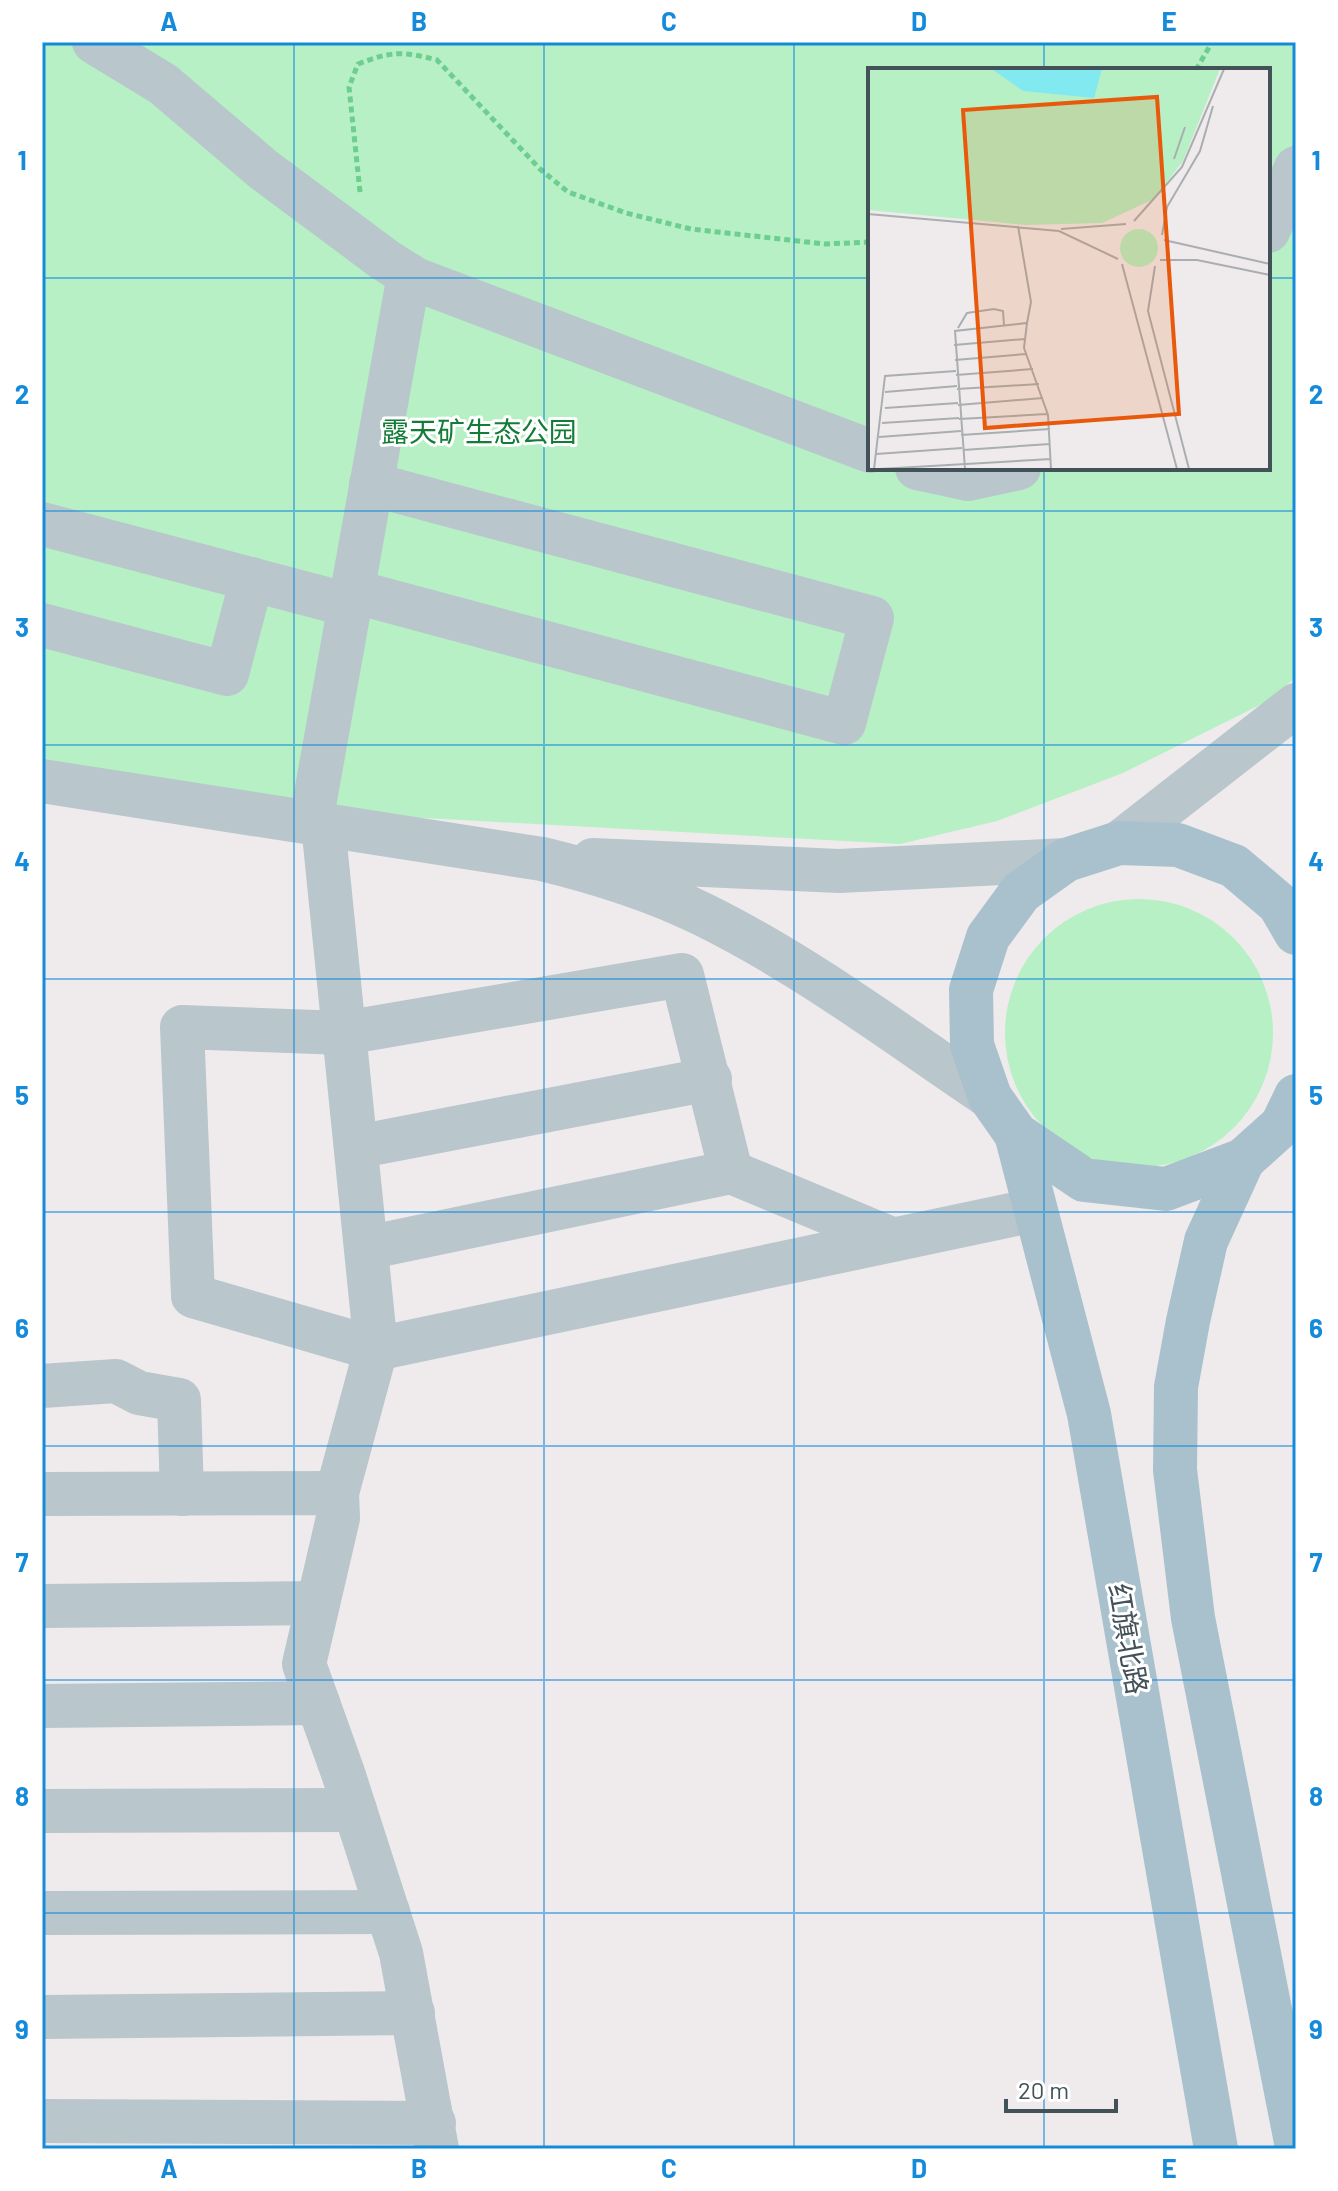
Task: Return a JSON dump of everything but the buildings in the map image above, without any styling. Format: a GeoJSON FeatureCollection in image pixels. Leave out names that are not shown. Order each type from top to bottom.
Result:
{"type":"FeatureCollection","features":[{"type":"Feature","properties":{"kind":"main road"},"geometry":{"type":"LineString","coordinates":[[1243,1160],[1166,1189],[1084,1180],[1016,1134],[990,1097],[972,1045],[971,990],[988,937],[1021,892],[1066,860],[1119,843],[1178,845],[1234,866],[1279,904],[1296,933]]}},
{"type":"Feature","properties":{"kind":"main road"},"geometry":{"type":"LineString","coordinates":[[1291,1115],[1243,1160],[1206,1241],[1176,1387],[1175,1470],[1193,1618],[1296,2142]]}},
{"type":"Feature","properties":{"kind":"main road","name":"红旗北路"},"geometry":{"type":"LineString","coordinates":[[1016,1134],[1089,1414],[1216,2149]]}},
{"type":"Feature","properties":{"kind":"street"},"geometry":{"type":"LineString","coordinates":[[94,42],[163,84],[264,170],[409,275],[868,450]]}},
{"type":"Feature","properties":{"kind":"street"},"geometry":{"type":"LineString","coordinates":[[1270,226],[1296,168]]}},
{"type":"Feature","properties":{"kind":"street"},"geometry":{"type":"LineString","coordinates":[[42,2121],[435,2136],[401,1953],[304,1664],[338,1518],[337,1493],[376,1349],[344,1033],[317,823],[351,598],[409,275]]}},
{"type":"Feature","properties":{"kind":"street"},"geometry":{"type":"LineString","coordinates":[[926,470],[968,479],[1010,470]]}},
{"type":"Feature","properties":{"kind":"street"},"geometry":{"type":"LineString","coordinates":[[42,524],[252,579],[351,598],[844,723],[872,618],[371,484]]}},
{"type":"Feature","properties":{"kind":"street"},"geometry":{"type":"LineString","coordinates":[[42,625],[227,674],[252,579]]}},
{"type":"Feature","properties":{"kind":"street"},"geometry":{"type":"LineString","coordinates":[[1119,843],[1296,705]]}},
{"type":"Feature","properties":{"kind":"street"},"geometry":{"type":"LineString","coordinates":[[42,781],[542,859],[601,873],[701,914],[765,948],[990,1097]]}},
{"type":"Feature","properties":{"kind":"street"},"geometry":{"type":"LineString","coordinates":[[542,859],[642,860],[839,871],[1066,860]]}},
{"type":"Feature","properties":{"kind":"street"},"geometry":{"type":"LineString","coordinates":[[731,1172],[682,975],[344,1033],[182,1027],[193,1296],[376,1349],[1035,1210]]}},
{"type":"Feature","properties":{"kind":"street"},"geometry":{"type":"LineString","coordinates":[[356,1147],[710,1079]]}},
{"type":"Feature","properties":{"kind":"street"},"geometry":{"type":"LineString","coordinates":[[366,1248],[731,1172],[894,1240]]}},
{"type":"Feature","properties":{"kind":"street"},"geometry":{"type":"LineString","coordinates":[[42,1386],[116,1381],[139,1393],[179,1400],[182,1494]]}},
{"type":"Feature","properties":{"kind":"street"},"geometry":{"type":"LineString","coordinates":[[42,1494],[337,1493]]}},
{"type":"Feature","properties":{"kind":"street"},"geometry":{"type":"LineString","coordinates":[[42,1606],[318,1603]]}},
{"type":"Feature","properties":{"kind":"street"},"geometry":{"type":"LineString","coordinates":[[42,1706],[318,1703]]}},
{"type":"Feature","properties":{"kind":"street"},"geometry":{"type":"LineString","coordinates":[[42,1811],[355,1810]]}},
{"type":"Feature","properties":{"kind":"street"},"geometry":{"type":"LineString","coordinates":[[42,1913],[388,1912]]}},
{"type":"Feature","properties":{"kind":"street"},"geometry":{"type":"LineString","coordinates":[[42,2017],[413,2013]]}},
{"type":"Feature","properties":{"kind":"path"},"geometry":{"type":"LineString","coordinates":[[1197,68],[1212,42]]}},
{"type":"Feature","properties":{"kind":"path"},"geometry":{"type":"LineString","coordinates":[[365,245],[349,87],[358,64],[388,52],[437,60],[540,169],[568,192],[626,213],[691,229],[825,244],[868,242]]}},
{"type":"Feature","properties":{"kind":"green space","name":"露天矿生态公园"},"geometry":{"type":"Polygon","coordinates":[[[42,42],[1296,42],[1296,677],[1268,701],[1123,773],[997,821],[900,844],[370,815],[42,762],[42,42]]]}},
{"type":"Feature","properties":{"kind":"green space"},"geometry":{"type":"Polygon","coordinates":[[[1139,899],[1190,909],[1234,938],[1263,982],[1273,1033],[1263,1084],[1234,1128],[1190,1157],[1139,1167],[1088,1157],[1044,1128],[1015,1084],[1005,1033],[1015,982],[1044,938],[1088,909],[1139,899]]]}}]}
